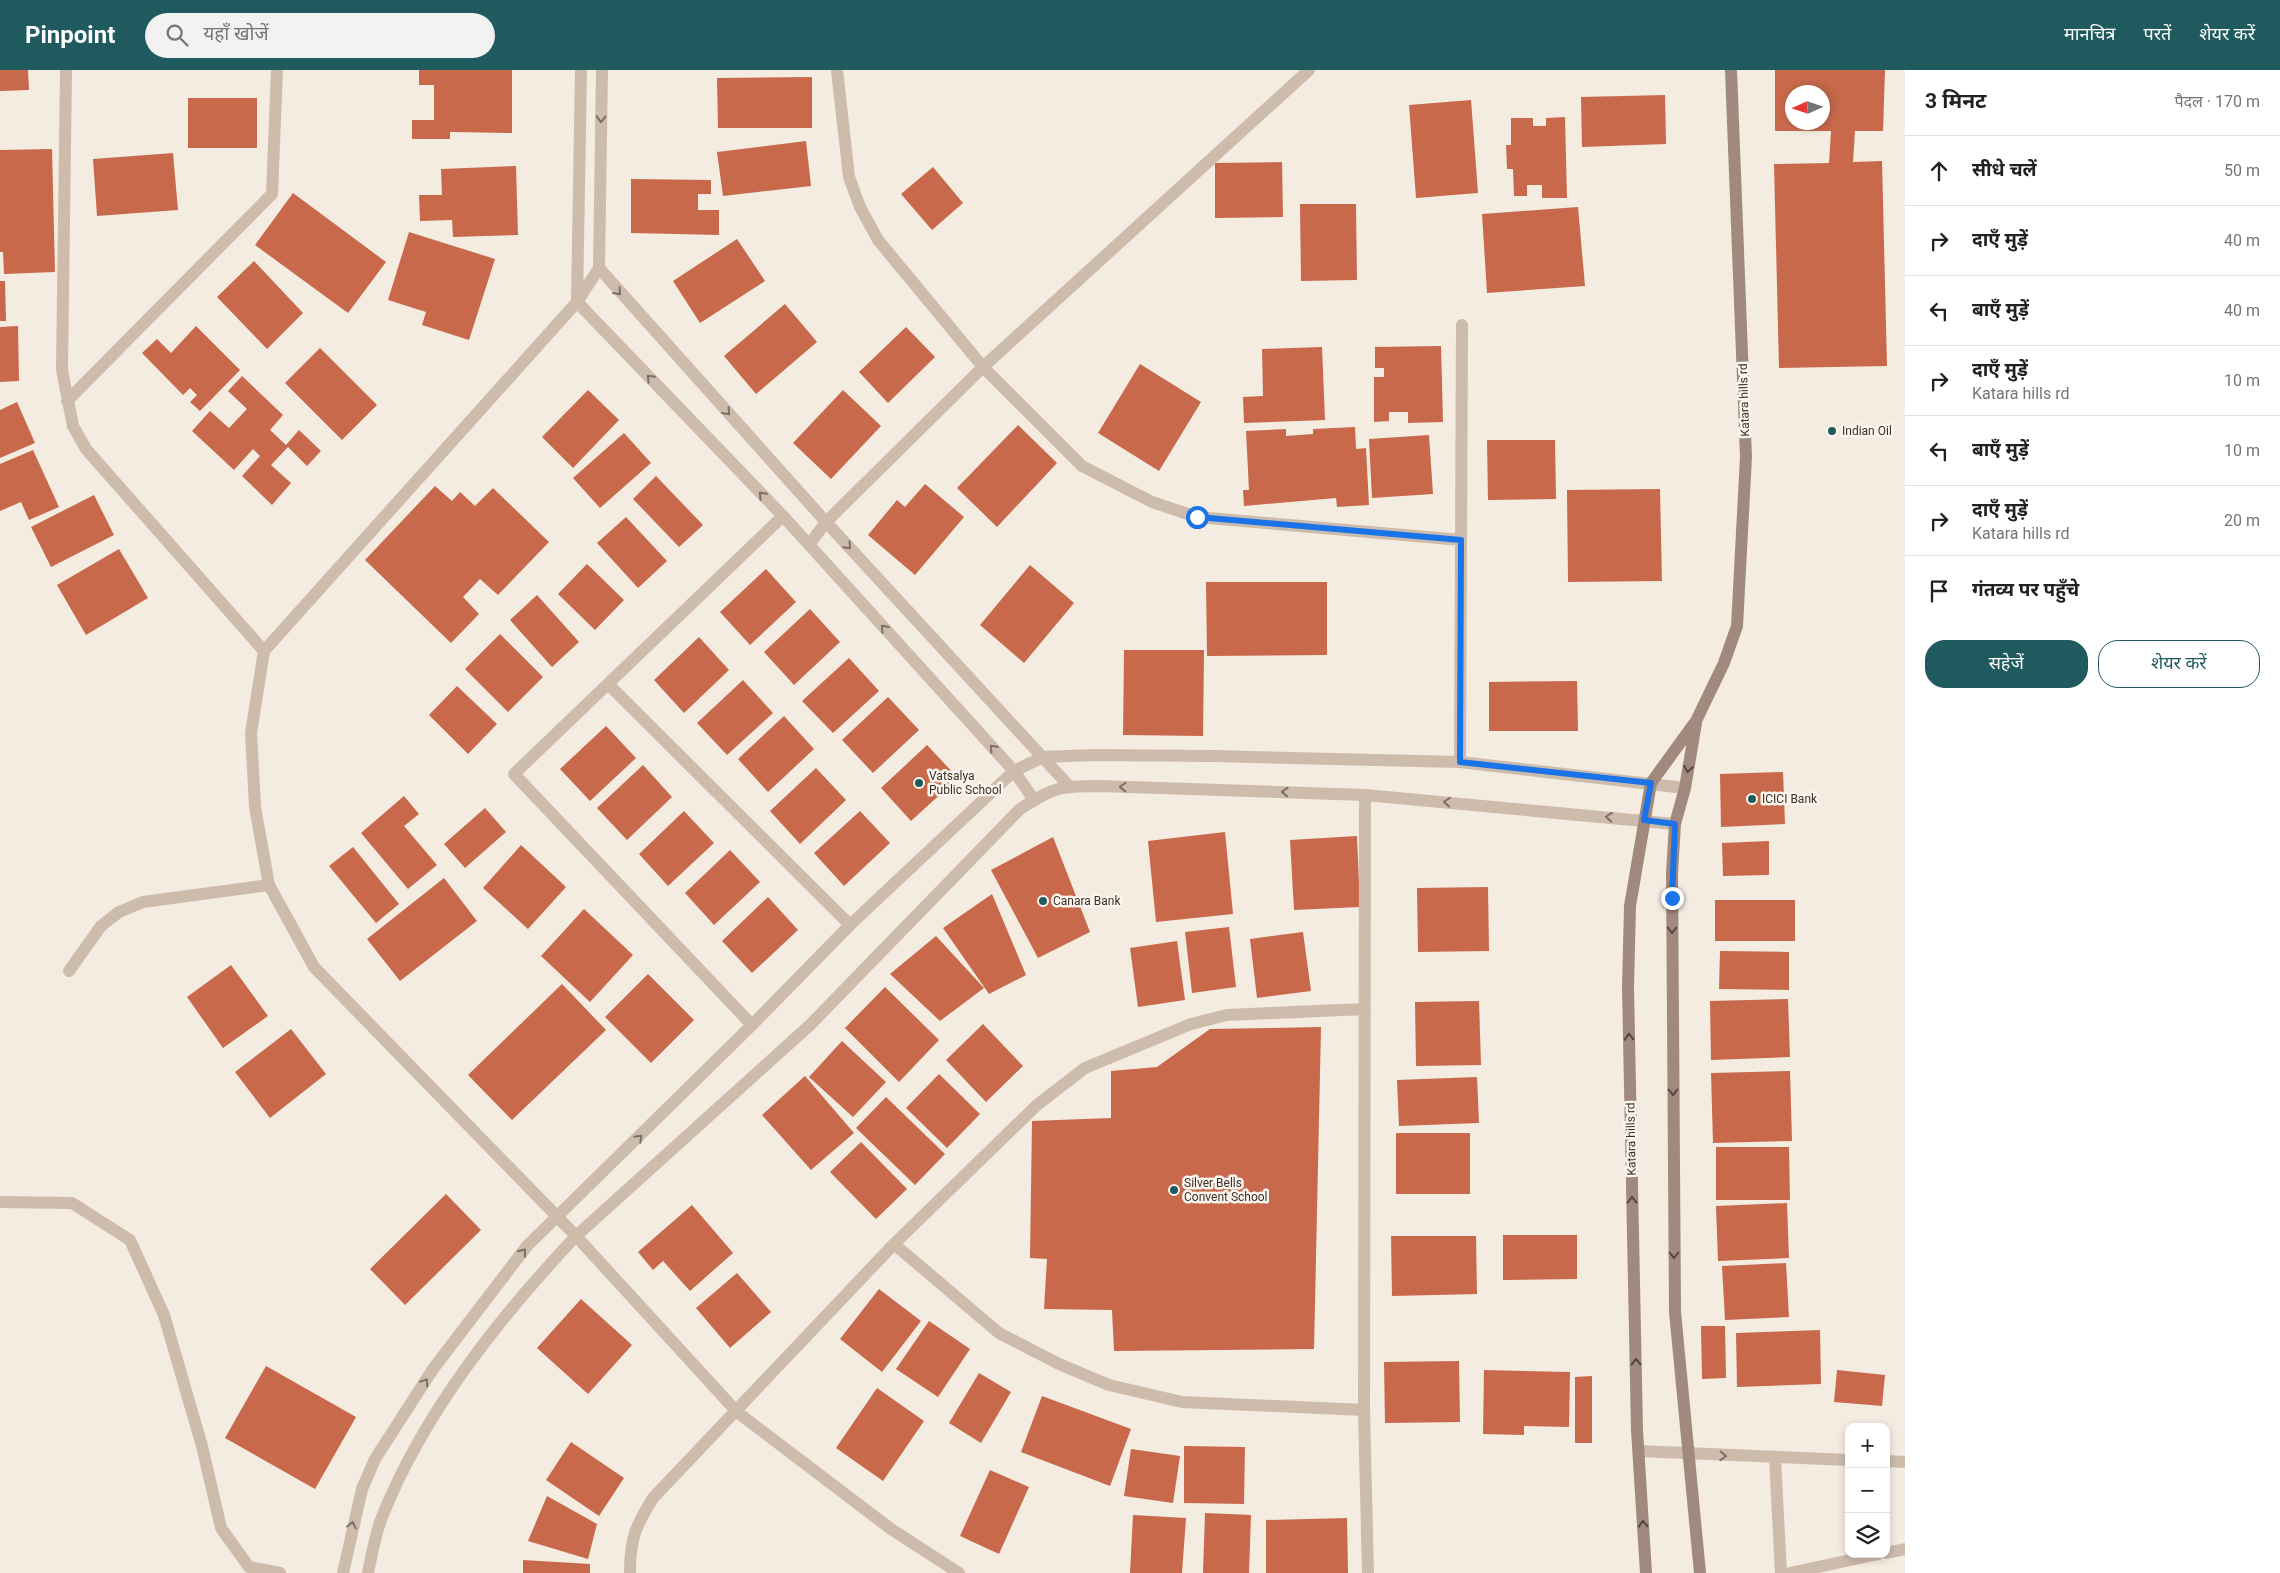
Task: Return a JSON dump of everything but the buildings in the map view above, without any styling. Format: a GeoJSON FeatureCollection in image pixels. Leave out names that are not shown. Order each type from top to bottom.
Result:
{"type":"FeatureCollection","features":[{"type":"Feature","properties":{"kind":"main road","name":"Katara hills rd"},"geometry":{"type":"LineString","coordinates":[[1646,1573],[1639,1451],[1628,988],[1630,906],[1651,783],[1696,721],[1724,663],[1737,626],[1746,457],[1731,70]]}},
{"type":"Feature","properties":{"kind":"main road","name":"Katara hills rd"},"geometry":{"type":"LineString","coordinates":[[1696,721],[1685,788],[1675,824],[1672,874],[1675,1312],[1700,1573]]}},
{"type":"Feature","properties":{"kind":"street"},"geometry":{"type":"LineString","coordinates":[[66,70],[62,370],[73,426],[86,449],[264,651]]}},
{"type":"Feature","properties":{"kind":"street"},"geometry":{"type":"LineString","coordinates":[[67,401],[272,194],[277,70]]}},
{"type":"Feature","properties":{"kind":"street"},"geometry":{"type":"LineString","coordinates":[[581,70],[577,302],[783,516],[1014,771],[1034,800]]}},
{"type":"Feature","properties":{"kind":"street"},"geometry":{"type":"LineString","coordinates":[[602,70],[599,268],[577,302],[264,651],[251,733],[255,807],[270,884],[314,967],[576,1236],[736,1412],[891,1529],[958,1573]]}},
{"type":"Feature","properties":{"kind":"street"},"geometry":{"type":"LineString","coordinates":[[837,70],[849,177],[860,207],[878,240],[983,367],[1082,466],[1152,502],[1197,517],[1461,540]]}},
{"type":"Feature","properties":{"kind":"street"},"geometry":{"type":"LineString","coordinates":[[808,545],[826,522],[983,367],[1309,70]]}},
{"type":"Feature","properties":{"kind":"street"},"geometry":{"type":"LineString","coordinates":[[599,268],[826,522],[1069,786]]}},
{"type":"Feature","properties":{"kind":"street"},"geometry":{"type":"LineString","coordinates":[[1460,762],[1462,324]]}},
{"type":"Feature","properties":{"kind":"street"},"geometry":{"type":"LineString","coordinates":[[752,1025],[514,774],[783,516]]}},
{"type":"Feature","properties":{"kind":"street"},"geometry":{"type":"LineString","coordinates":[[608,684],[850,925]]}},
{"type":"Feature","properties":{"kind":"street"},"geometry":{"type":"LineString","coordinates":[[343,1573],[362,1489],[375,1459],[439,1361],[527,1246],[558,1218],[850,925],[1014,771],[1043,757],[1093,754],[1460,762],[1685,788]]}},
{"type":"Feature","properties":{"kind":"street"},"geometry":{"type":"LineString","coordinates":[[368,1573],[381,1519],[407,1462],[464,1371],[552,1262],[576,1236],[810,1025],[1020,809],[1052,789],[1069,786],[1365,795],[1675,824]]}},
{"type":"Feature","properties":{"kind":"street"},"geometry":{"type":"LineString","coordinates":[[1365,795],[1364,1410],[1368,1573]]}},
{"type":"Feature","properties":{"kind":"street"},"geometry":{"type":"LineString","coordinates":[[69,971],[101,926],[119,912],[143,902],[270,884]]}},
{"type":"Feature","properties":{"kind":"street"},"geometry":{"type":"LineString","coordinates":[[630,1573],[630,1546],[638,1521],[653,1498],[894,1244],[1037,1105],[1085,1068],[1191,1024],[1228,1014],[1364,1009]]}},
{"type":"Feature","properties":{"kind":"street"},"geometry":{"type":"LineString","coordinates":[[0,1202],[72,1202],[130,1240],[164,1316],[202,1446],[221,1528],[249,1567],[280,1573]]}},
{"type":"Feature","properties":{"kind":"street"},"geometry":{"type":"LineString","coordinates":[[894,1244],[999,1333],[1059,1364],[1109,1385],[1182,1402],[1364,1410]]}},
{"type":"Feature","properties":{"kind":"street"},"geometry":{"type":"LineString","coordinates":[[1639,1451],[1845,1460]]}},
{"type":"Feature","properties":{"kind":"street"},"geometry":{"type":"LineString","coordinates":[[1775,1458],[1781,1573]]}},
{"type":"Feature","properties":{"kind":"street"},"geometry":{"type":"LineString","coordinates":[[1890,1462],[1905,1462]]}},
{"type":"Feature","properties":{"kind":"street"},"geometry":{"type":"LineString","coordinates":[[1890,1552],[1905,1549]]}},
{"type":"Feature","properties":{"kind":"street"},"geometry":{"type":"LineString","coordinates":[[1790,1573],[1859,1558]]}},
{"type":"Feature","properties":{"kind":"place","name":"Indian Oil"},"geometry":{"type":"Point","coordinates":[1832,431]}},
{"type":"Feature","properties":{"kind":"place","name":"Vatsalya Public School"},"geometry":{"type":"Point","coordinates":[919,783]}},
{"type":"Feature","properties":{"kind":"place","name":"ICICI Bank"},"geometry":{"type":"Point","coordinates":[1752,799]}},
{"type":"Feature","properties":{"kind":"place","name":"Canara Bank"},"geometry":{"type":"Point","coordinates":[1043,901]}},
{"type":"Feature","properties":{"kind":"place","name":"Silver Bells Convent School"},"geometry":{"type":"Point","coordinates":[1174,1190]}},
{"type":"Feature","properties":{"kind":"route"},"geometry":{"type":"LineString","coordinates":[[1197,517],[1461,540],[1460,762],[1651,783],[1644,820],[1675,824],[1672,898]]}}]}
